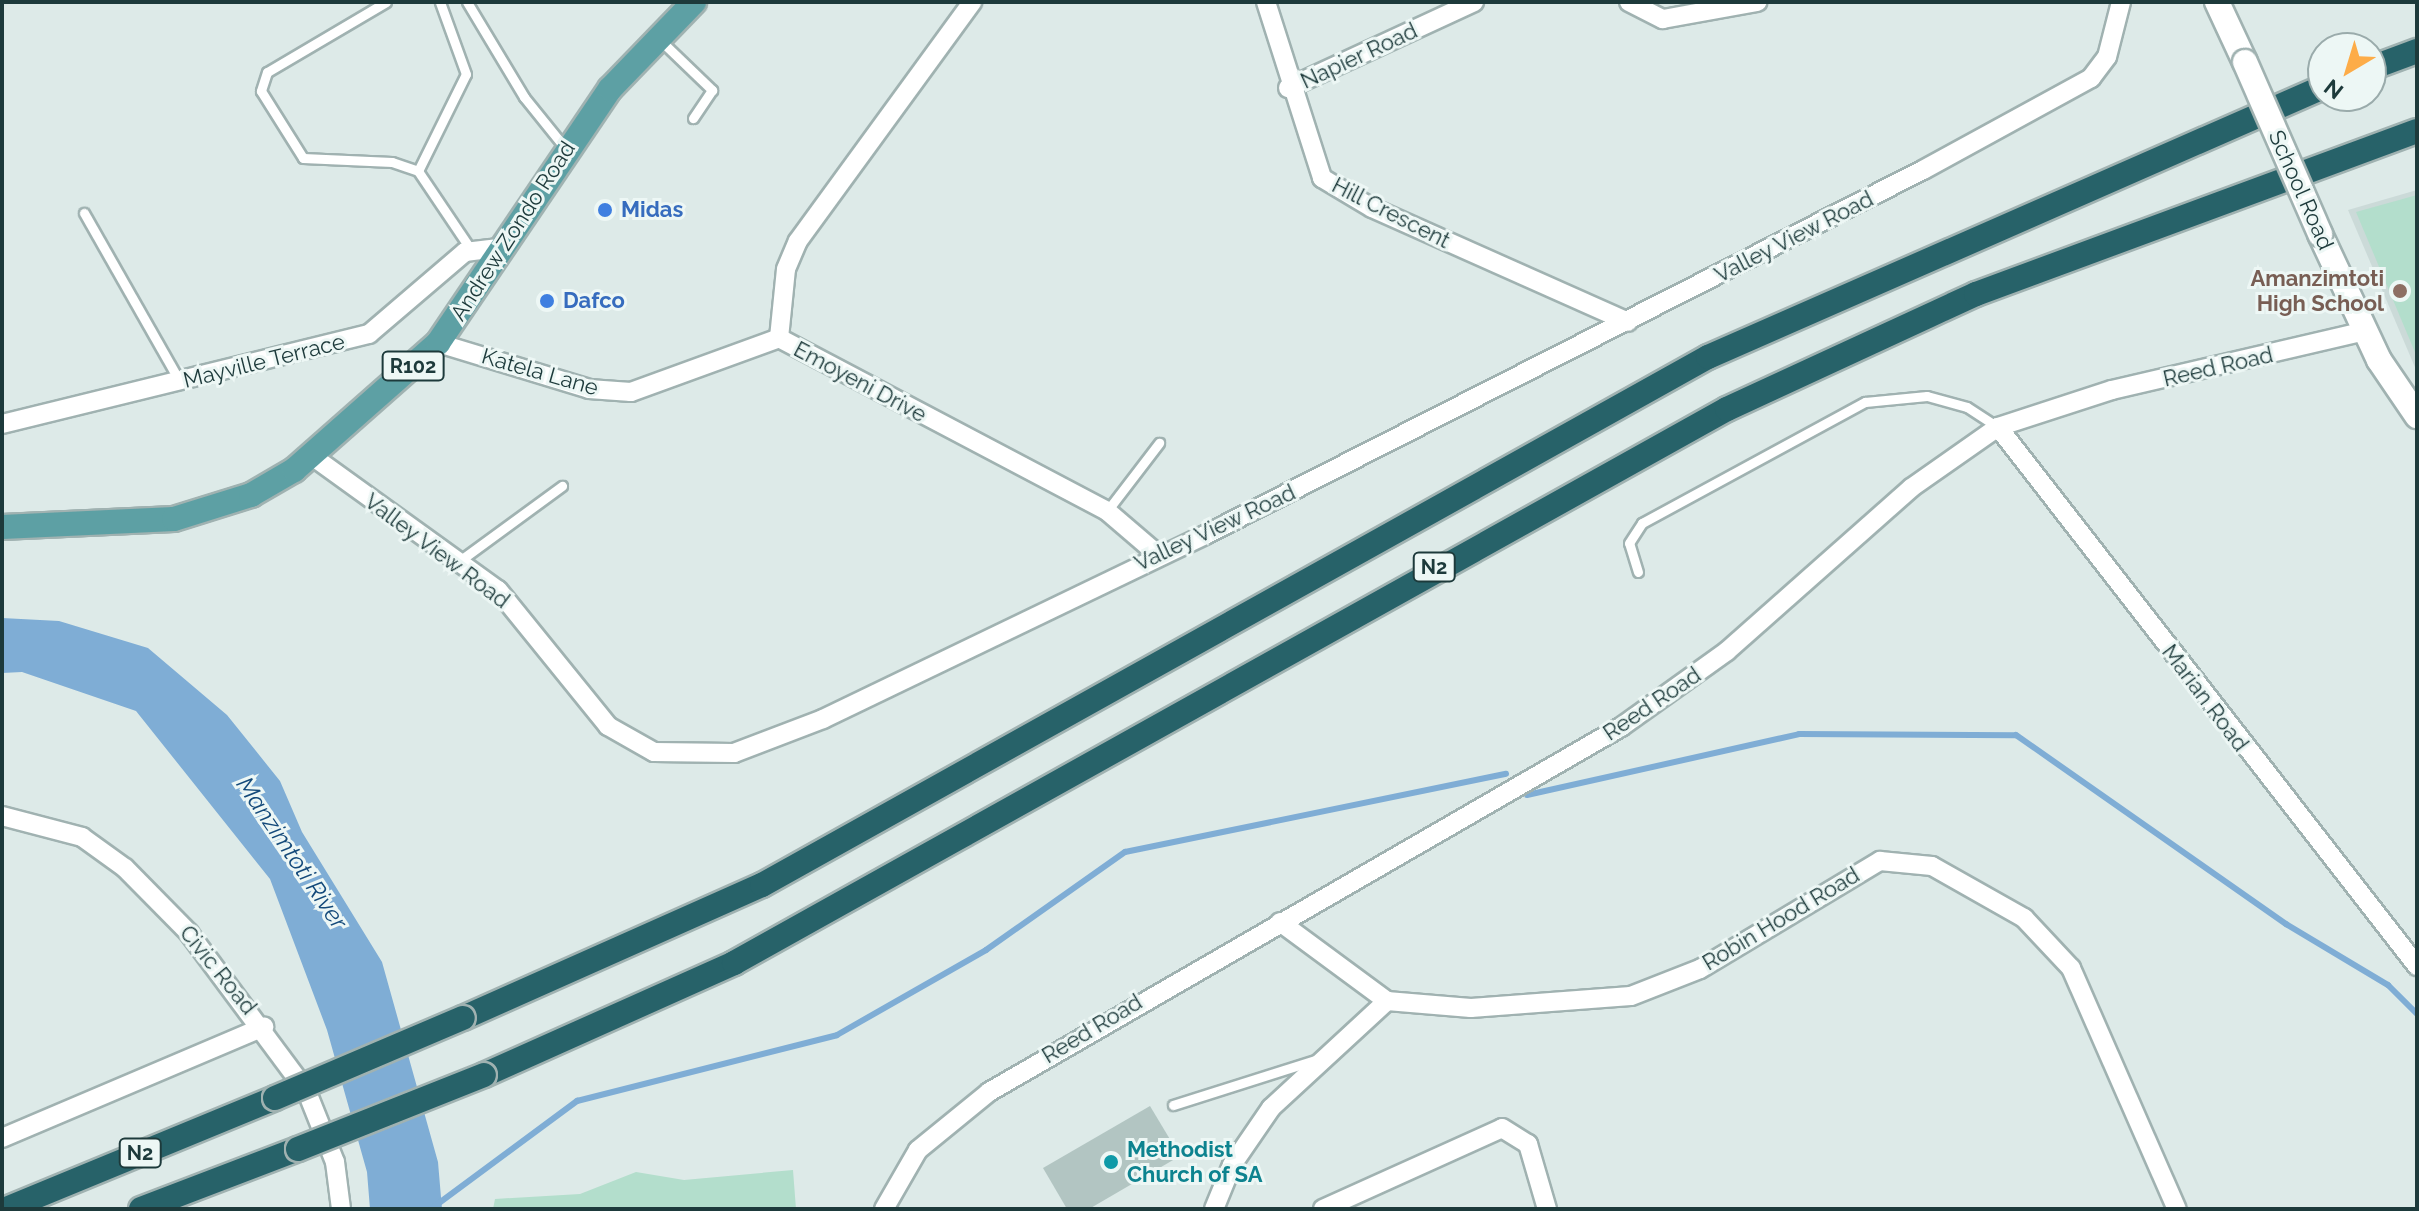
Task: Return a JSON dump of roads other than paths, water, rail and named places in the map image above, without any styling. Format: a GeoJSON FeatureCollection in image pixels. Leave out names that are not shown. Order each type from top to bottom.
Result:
{"type":"FeatureCollection","features":[{"type":"Feature","properties":{"kind":"highway"},"geometry":{"type":"LineString","coordinates":[[2387,62],[2417,51]]}},
{"type":"Feature","properties":{"kind":"highway","name":"N2"},"geometry":{"type":"LineString","coordinates":[[6,1209],[463,1018],[762,885],[1708,357],[2307,94]]}},
{"type":"Feature","properties":{"kind":"highway","name":"N2"},"geometry":{"type":"LineString","coordinates":[[141,1209],[484,1075],[734,963],[1727,409],[1976,294],[2417,131]]}},
{"type":"Feature","properties":{"kind":"main road","name":"Andrew Zondo Road"},"geometry":{"type":"LineString","coordinates":[[2,527],[174,519],[271,486],[312,456],[438,343],[566,149],[681,6]]}},
{"type":"Feature","properties":{"kind":"street","name":"Emoyeni Drive"},"geometry":{"type":"LineString","coordinates":[[972,2],[798,241],[786,269],[779,338],[1107,511],[1156,553]]}},
{"type":"Feature","properties":{"kind":"street","name":"Hill Crescent"},"geometry":{"type":"LineString","coordinates":[[1266,2],[1288,88],[1311,158],[1332,186],[1628,322]]}},
{"type":"Feature","properties":{"kind":"street","name":"Napier Road"},"geometry":{"type":"LineString","coordinates":[[1288,88],[1474,2]]}},
{"type":"Feature","properties":{"kind":"street"},"geometry":{"type":"LineString","coordinates":[[1629,2],[1663,19],[1757,2]]}},
{"type":"Feature","properties":{"kind":"street","name":"Valley View Road"},"geometry":{"type":"LineString","coordinates":[[312,456],[513,605],[608,726],[654,752],[699,756],[734,753],[823,719],[1628,322],[2091,78],[2107,57],[2121,2]]}},
{"type":"Feature","properties":{"kind":"street","name":"School Road"},"geometry":{"type":"LineString","coordinates":[[2217,2],[2366,331],[2417,416]]}},
{"type":"Feature","properties":{"kind":"street"},"geometry":{"type":"LineString","coordinates":[[471,250],[499,248]]}},
{"type":"Feature","properties":{"kind":"street","name":"Mayville Terrace"},"geometry":{"type":"LineString","coordinates":[[2,424],[369,334],[471,250]]}},
{"type":"Feature","properties":{"kind":"street","name":"Reed Road"},"geometry":{"type":"LineString","coordinates":[[884,1209],[902,1169],[944,1124],[1037,1062],[1689,681],[1911,488],[1998,427],[2112,390],[2366,331]]}},
{"type":"Feature","properties":{"kind":"street","name":"Katela Lane"},"geometry":{"type":"LineString","coordinates":[[438,343],[589,389],[631,392],[779,338]]}},
{"type":"Feature","properties":{"kind":"street","name":"Marian Road"},"geometry":{"type":"LineString","coordinates":[[1998,427],[2417,966]]}},
{"type":"Feature","properties":{"kind":"street","name":"Civic Road"},"geometry":{"type":"LineString","coordinates":[[2,816],[61,828],[125,868],[264,1027],[307,1092],[335,1162],[341,1209]]}},
{"type":"Feature","properties":{"kind":"street","name":"Robin Hood Road"},"geometry":{"type":"LineString","coordinates":[[1387,1001],[1471,1008],[1631,996],[1700,969],[1880,861],[1932,866],[2024,918],[2071,968],[2177,1209]]}},
{"type":"Feature","properties":{"kind":"street"},"geometry":{"type":"LineString","coordinates":[[1214,1209],[1247,1142],[1318,1059],[1387,1001],[1280,922]]}},
{"type":"Feature","properties":{"kind":"street"},"geometry":{"type":"LineString","coordinates":[[2,1138],[264,1027]]}},
{"type":"Feature","properties":{"kind":"street"},"geometry":{"type":"LineString","coordinates":[[1323,1209],[1502,1128],[1528,1144],[1547,1209]]}},
{"type":"Feature","properties":{"kind":"lane"},"geometry":{"type":"LineString","coordinates":[[386,2],[267,72],[261,91],[303,158],[418,171],[471,250]]}},
{"type":"Feature","properties":{"kind":"lane"},"geometry":{"type":"LineString","coordinates":[[418,171],[466,74],[461,43],[440,2]]}},
{"type":"Feature","properties":{"kind":"lane"},"geometry":{"type":"LineString","coordinates":[[467,2],[524,97],[566,149]]}},
{"type":"Feature","properties":{"kind":"lane"},"geometry":{"type":"LineString","coordinates":[[656,37],[708,80],[712,90],[693,118]]}},
{"type":"Feature","properties":{"kind":"lane"},"geometry":{"type":"LineString","coordinates":[[84,213],[180,382]]}},
{"type":"Feature","properties":{"kind":"lane"},"geometry":{"type":"LineString","coordinates":[[1638,572],[1629,543],[1642,523],[1865,402],[1927,396],[1967,407],[1998,427]]}},
{"type":"Feature","properties":{"kind":"lane"},"geometry":{"type":"LineString","coordinates":[[1107,511],[1159,443]]}},
{"type":"Feature","properties":{"kind":"lane"},"geometry":{"type":"LineString","coordinates":[[457,563],[562,486]]}},
{"type":"Feature","properties":{"kind":"lane"},"geometry":{"type":"LineString","coordinates":[[1173,1105],[1318,1059]]}},
{"type":"Feature","properties":{"kind":"water","name":"Manzimtoti River"},"geometry":{"type":"Polygon","coordinates":[[[2,618],[59,621],[148,648],[227,715],[280,781],[302,832],[382,962],[438,1162],[442,1209],[370,1209],[367,1172],[327,1030],[270,879],[136,711],[22,672],[2,673],[2,618]]]}},
{"type":"Feature","properties":{"kind":"waterway"},"geometry":{"type":"LineString","coordinates":[[1527,795],[1799,734],[2016,735],[2286,924],[2388,985],[2417,1014]]}},
{"type":"Feature","properties":{"kind":"waterway"},"geometry":{"type":"LineString","coordinates":[[431,1209],[577,1101],[837,1035],[986,950],[1125,852],[1506,774]]}},
{"type":"Feature","properties":{"kind":"place","name":"Midas"},"geometry":{"type":"Point","coordinates":[605,210]}},
{"type":"Feature","properties":{"kind":"place","name":"Amanzimtoti High School"},"geometry":{"type":"Point","coordinates":[2400,291]}},
{"type":"Feature","properties":{"kind":"place","name":"Dafco"},"geometry":{"type":"Point","coordinates":[547,301]}},
{"type":"Feature","properties":{"kind":"place","name":"Methodist Church of SA"},"geometry":{"type":"Point","coordinates":[1111,1162]}}]}
